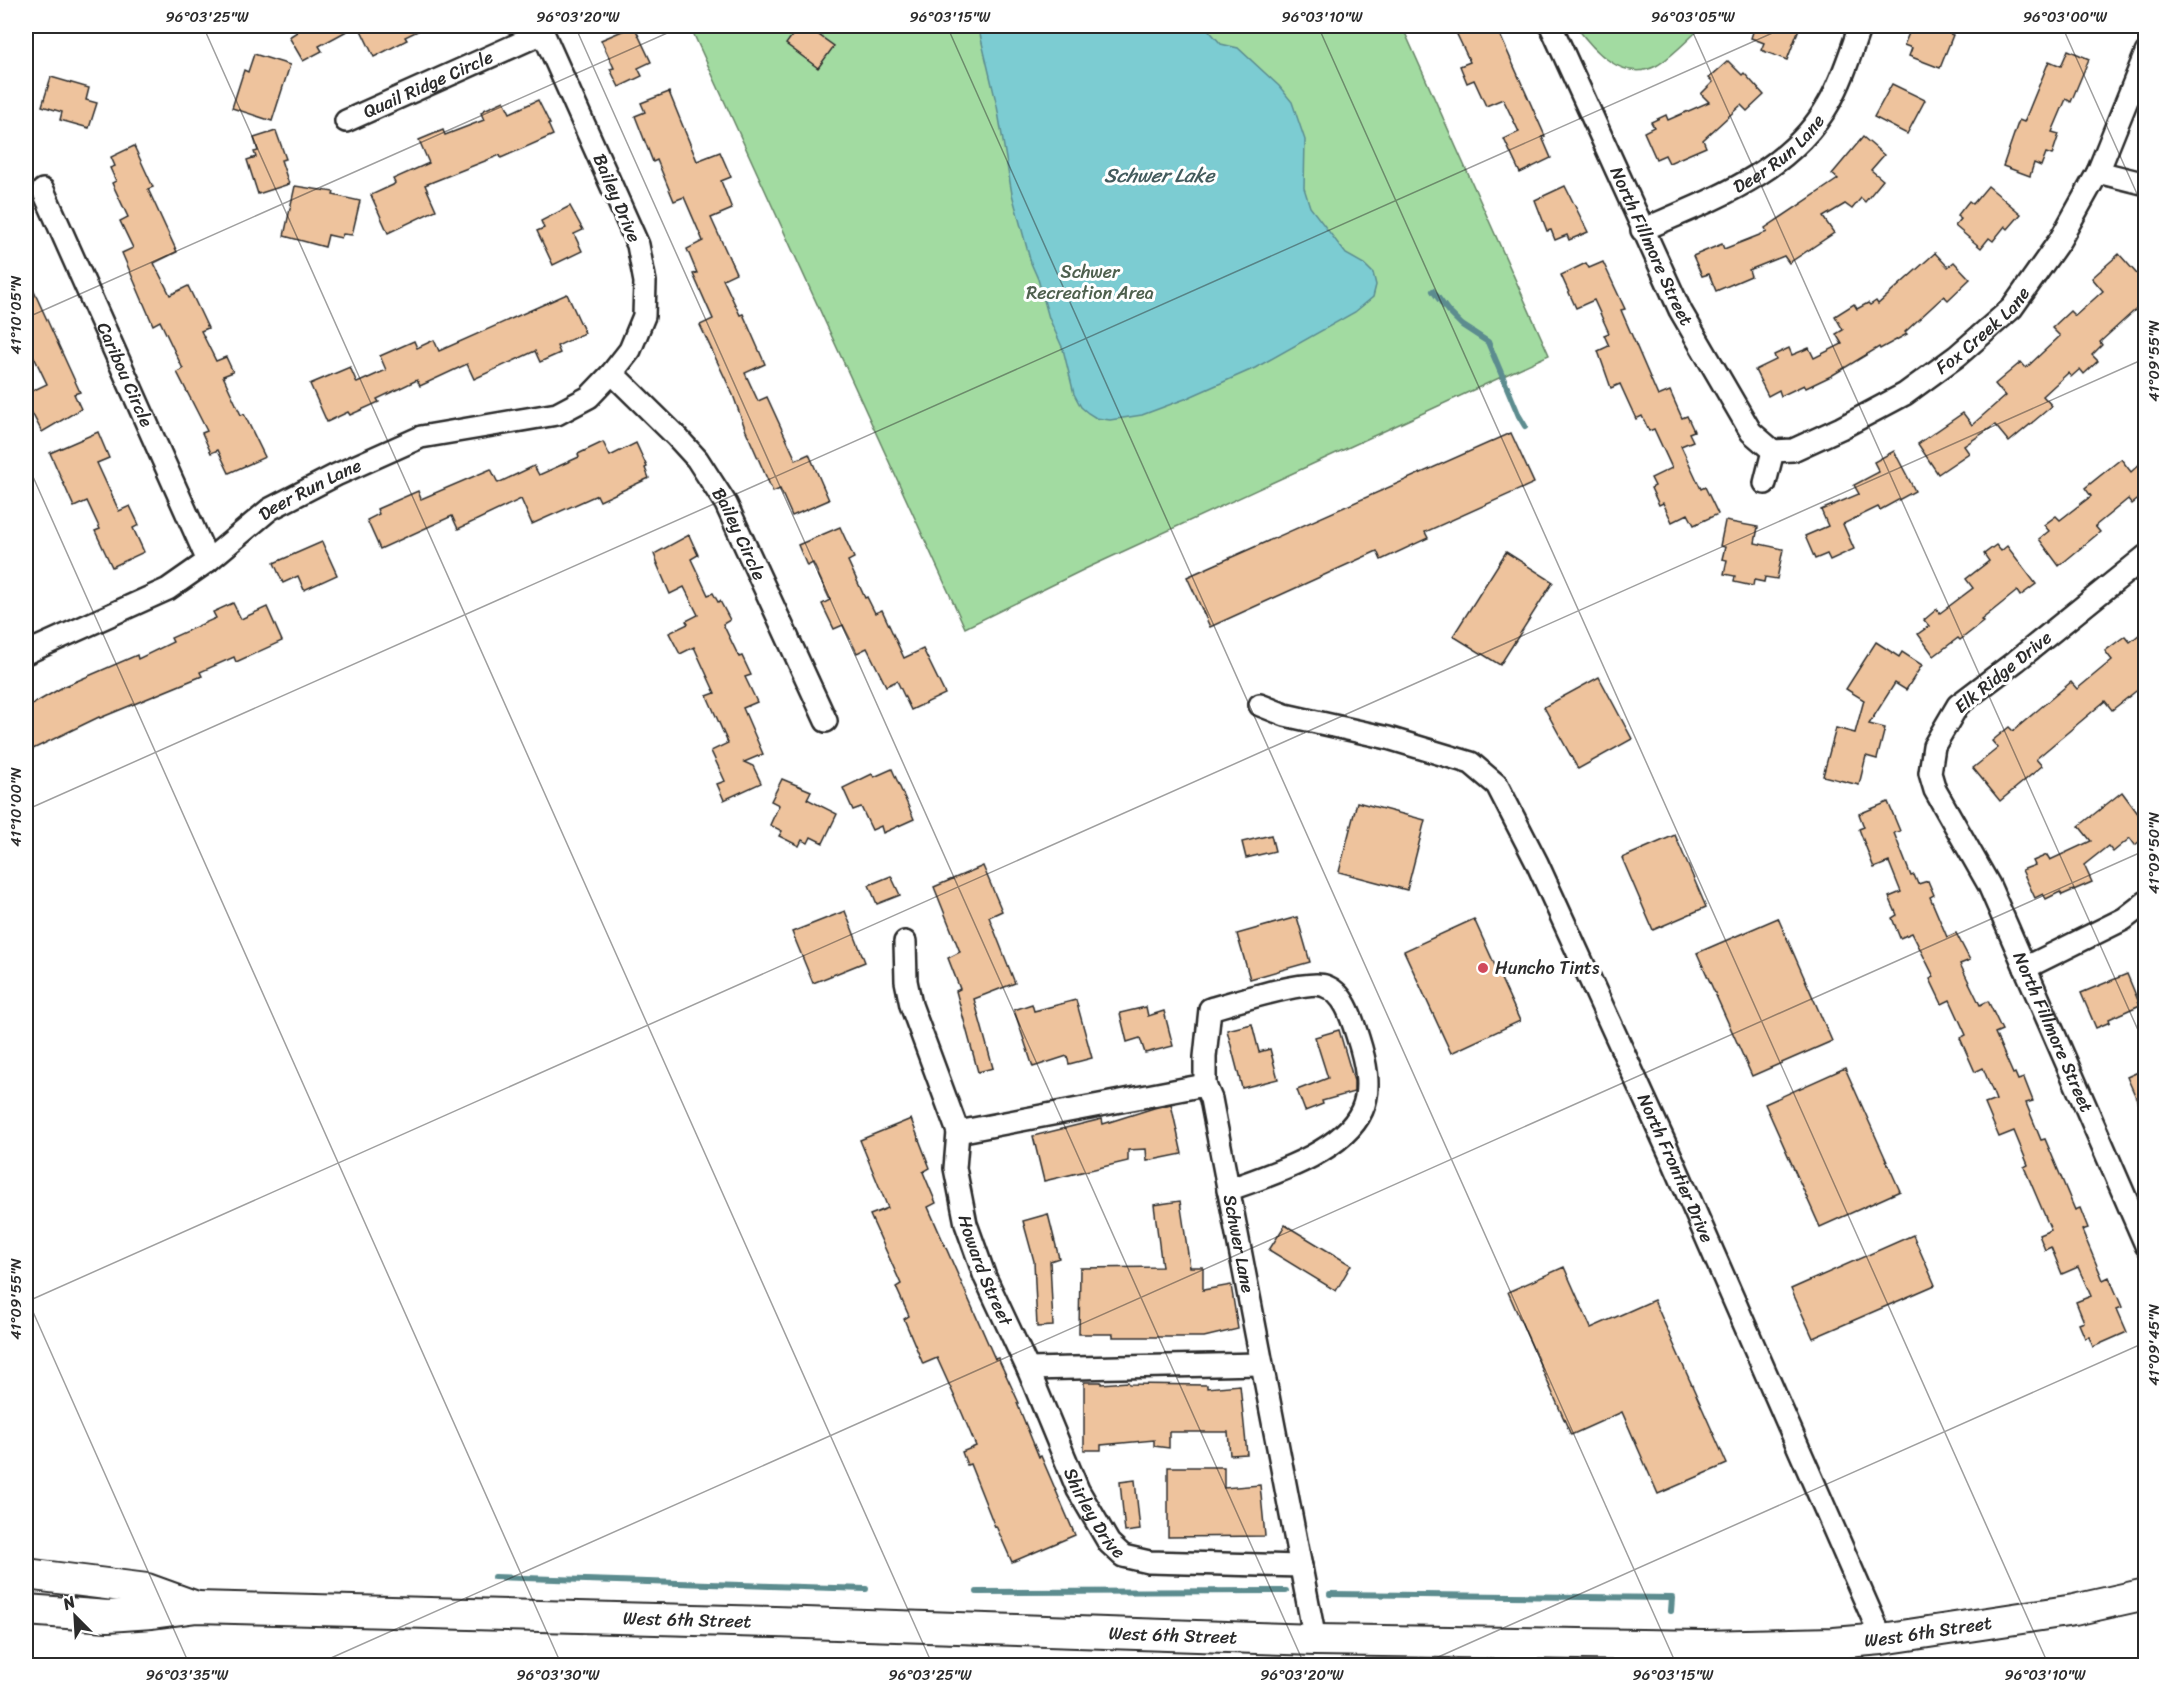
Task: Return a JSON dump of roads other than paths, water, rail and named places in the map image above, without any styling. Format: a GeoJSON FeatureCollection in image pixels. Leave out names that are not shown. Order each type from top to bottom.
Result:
{"type":"FeatureCollection","features":[{"type":"Feature","properties":{"kind":"main road","name":"West 6th Street"},"geometry":{"type":"LineString","coordinates":[[26,1574],[147,1589],[197,1607]]}},
{"type":"Feature","properties":{"kind":"main road","name":"West 6th Street"},"geometry":{"type":"LineString","coordinates":[[26,1610],[108,1616],[197,1607],[1315,1640],[1704,1646],[1834,1643],[1882,1639],[2074,1610],[2145,1594]]}},
{"type":"Feature","properties":{"kind":"street","name":"North Fillmore Street"},"geometry":{"type":"LineString","coordinates":[[1551,26],[1680,310],[1751,432],[1773,451]]}},
{"type":"Feature","properties":{"kind":"street","name":"Deer Run Lane"},"geometry":{"type":"LineString","coordinates":[[1642,230],[1752,179],[1776,163],[1803,138],[1829,103],[1860,26]]}},
{"type":"Feature","properties":{"kind":"street","name":"Quail Ridge Circle"},"geometry":{"type":"LineString","coordinates":[[346,121],[541,29]]}},
{"type":"Feature","properties":{"kind":"street","name":"Bailey Drive"},"geometry":{"type":"LineString","coordinates":[[541,29],[638,245],[645,282],[644,316],[630,350],[612,373]]}},
{"type":"Feature","properties":{"kind":"street","name":"Fox Creek Lane"},"geometry":{"type":"LineString","coordinates":[[1773,451],[1792,450],[1841,428],[1905,394],[1957,357],[2012,308],[2061,240],[2098,172],[2145,53]]}},
{"type":"Feature","properties":{"kind":"street"},"geometry":{"type":"LineString","coordinates":[[2098,172],[2145,184]]}},
{"type":"Feature","properties":{"kind":"street","name":"Caribou Circle"},"geometry":{"type":"LineString","coordinates":[[43,190],[208,561]]}},
{"type":"Feature","properties":{"kind":"street","name":"Deer Run Lane"},"geometry":{"type":"LineString","coordinates":[[26,653],[168,589],[208,561],[270,509],[336,475],[421,437],[557,414],[589,397],[612,373]]}},
{"type":"Feature","properties":{"kind":"street","name":"Bailey Circle"},"geometry":{"type":"LineString","coordinates":[[612,373],[697,459],[726,504],[826,721]]}},
{"type":"Feature","properties":{"kind":"street"},"geometry":{"type":"LineString","coordinates":[[1765,483],[1773,451]]}},
{"type":"Feature","properties":{"kind":"street","name":"Elk Ridge Drive"},"geometry":{"type":"LineString","coordinates":[[1953,821],[1935,790],[1930,773],[1934,746],[1958,705],[2016,662],[2145,556]]}},
{"type":"Feature","properties":{"kind":"street","name":"North Frontier Drive"},"geometry":{"type":"LineString","coordinates":[[1260,705],[1285,715],[1388,738],[1471,762],[1497,785],[1537,863],[1672,1161],[1882,1639]]}},
{"type":"Feature","properties":{"kind":"street","name":"North Fillmore Street"},"geometry":{"type":"LineString","coordinates":[[1953,821],[1989,885],[2145,1245]]}},
{"type":"Feature","properties":{"kind":"street"},"geometry":{"type":"LineString","coordinates":[[2025,968],[2124,919],[2145,902]]}},
{"type":"Feature","properties":{"kind":"street","name":"Howard Street"},"geometry":{"type":"LineString","coordinates":[[905,942],[906,981],[911,1005],[958,1131],[955,1168],[966,1224],[985,1277],[1028,1370]]}},
{"type":"Feature","properties":{"kind":"street","name":"Schwer Lane"},"geometry":{"type":"LineString","coordinates":[[1205,1085],[1210,1009],[1284,989],[1323,984],[1339,993],[1352,1019],[1363,1052],[1367,1083],[1363,1109],[1351,1126],[1324,1148],[1296,1165],[1228,1190],[1315,1640]]}},
{"type":"Feature","properties":{"kind":"street"},"geometry":{"type":"LineString","coordinates":[[958,1131],[1205,1085],[1210,1099],[1228,1190]]}},
{"type":"Feature","properties":{"kind":"street"},"geometry":{"type":"LineString","coordinates":[[1028,1370],[1260,1364]]}},
{"type":"Feature","properties":{"kind":"street","name":"Shirley Drive"},"geometry":{"type":"LineString","coordinates":[[1028,1370],[1078,1490],[1109,1543],[1123,1556],[1149,1562],[1301,1566]]}},
{"type":"Feature","properties":{"kind":"water","name":"Schwer Lake"},"geometry":{"type":"Polygon","coordinates":[[[978,26],[1205,26],[1221,44],[1238,48],[1279,86],[1292,102],[1305,140],[1304,188],[1310,207],[1346,254],[1364,264],[1373,273],[1376,285],[1373,297],[1355,312],[1255,368],[1185,399],[1142,415],[1110,420],[1096,418],[1088,413],[1081,407],[1074,394],[1063,349],[1049,318],[1031,263],[1012,194],[997,106],[978,26]]]}},
{"type":"Feature","properties":{"kind":"waterway"},"geometry":{"type":"LineString","coordinates":[[1433,291],[1462,325],[1488,342],[1525,426]]}},
{"type":"Feature","properties":{"kind":"waterway"},"geometry":{"type":"LineString","coordinates":[[494,1577],[866,1589]]}},
{"type":"Feature","properties":{"kind":"waterway"},"geometry":{"type":"LineString","coordinates":[[977,1592],[1286,1591]]}},
{"type":"Feature","properties":{"kind":"waterway"},"geometry":{"type":"LineString","coordinates":[[1330,1594],[1672,1598],[1671,1611]]}},
{"type":"Feature","properties":{"kind":"place","name":"Huncho Tints"},"geometry":{"type":"Point","coordinates":[1483,968]}},
{"type":"Feature","properties":{"kind":"park label","name":"Schwer Recreation Area"},"geometry":{"type":"Point","coordinates":[1090,282]}}]}
